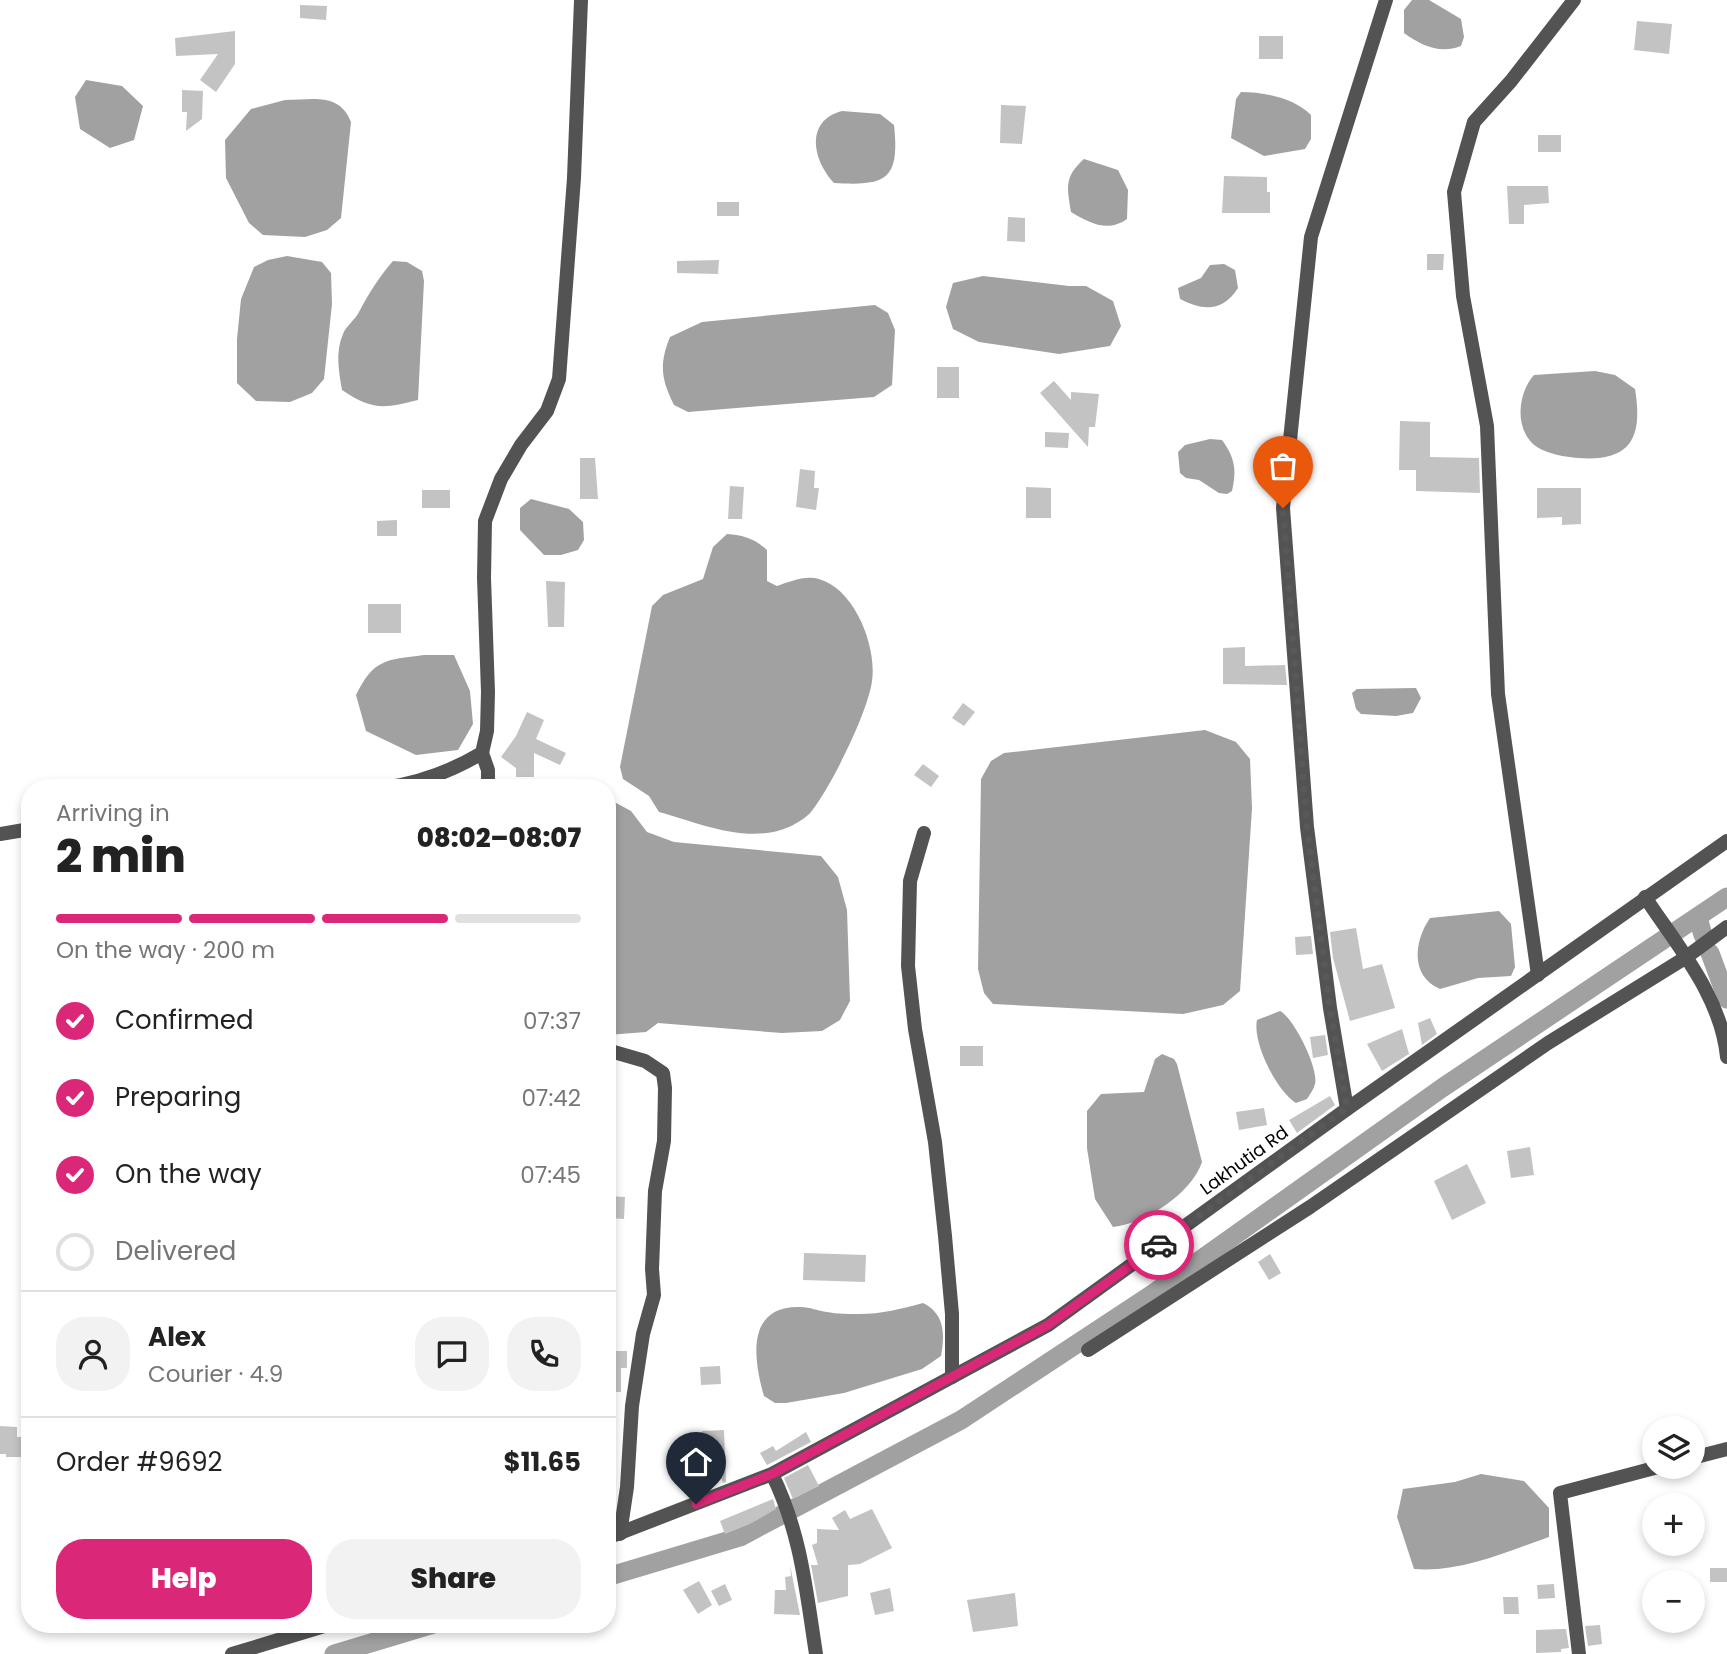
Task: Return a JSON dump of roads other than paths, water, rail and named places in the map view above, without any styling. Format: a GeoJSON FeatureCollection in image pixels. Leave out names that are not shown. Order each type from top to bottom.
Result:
{"type":"FeatureCollection","features":[{"type":"Feature","properties":{"kind":"street"},"geometry":{"type":"LineString","coordinates":[[488,779],[482,752],[487,731],[488,692],[485,521],[501,479],[521,445],[547,411],[559,379],[574,177],[581,0]]}},
{"type":"Feature","properties":{"kind":"street"},"geometry":{"type":"LineString","coordinates":[[1347,1108],[1330,1008],[1307,827],[1283,508],[1311,237],[1386,0]]}},
{"type":"Feature","properties":{"kind":"street"},"geometry":{"type":"LineString","coordinates":[[1538,975],[1499,694],[1486,426],[1463,296],[1454,192],[1474,122],[1511,81],[1574,0]]}},
{"type":"Feature","properties":{"kind":"street"},"geometry":{"type":"LineString","coordinates":[[424,779],[457,768],[482,752]]}},
{"type":"Feature","properties":{"kind":"street"},"geometry":{"type":"LineString","coordinates":[[0,834],[21,830]]}},
{"type":"Feature","properties":{"kind":"street"},"geometry":{"type":"LineString","coordinates":[[924,833],[910,881],[908,966],[915,1029],[935,1142],[952,1314],[952,1377]]}},
{"type":"Feature","properties":{"kind":"street","name":"Lakhutia Rd"},"geometry":{"type":"LineString","coordinates":[[616,1535],[772,1474],[1048,1325],[1347,1108],[1727,841]]}},
{"type":"Feature","properties":{"kind":"street"},"geometry":{"type":"LineString","coordinates":[[1645,897],[1700,977],[1725,1033],[1727,1057]]}},
{"type":"Feature","properties":{"kind":"street"},"geometry":{"type":"LineString","coordinates":[[1088,1350],[1310,1207],[1548,1043],[1685,958],[1727,927]]}},
{"type":"Feature","properties":{"kind":"street"},"geometry":{"type":"LineString","coordinates":[[616,1053],[645,1061],[663,1073],[665,1088],[664,1140],[655,1191],[652,1269],[654,1295],[643,1334],[632,1406],[627,1487],[616,1528]]}},
{"type":"Feature","properties":{"kind":"street"},"geometry":{"type":"LineString","coordinates":[[1705,1455],[1727,1449]]}},
{"type":"Feature","properties":{"kind":"street"},"geometry":{"type":"LineString","coordinates":[[1579,1654],[1560,1493],[1642,1471]]}},
{"type":"Feature","properties":{"kind":"street"},"geometry":{"type":"LineString","coordinates":[[772,1474],[788,1505],[801,1549],[816,1654]]}},
{"type":"Feature","properties":{"kind":"street"},"geometry":{"type":"LineString","coordinates":[[232,1654],[259,1650],[306,1633]]}},
{"type":"Feature","properties":{"kind":"waterway"},"geometry":{"type":"LineString","coordinates":[[616,1574],[740,1537],[961,1420],[1151,1295],[1442,1088],[1727,897]]}},
{"type":"Feature","properties":{"kind":"waterway"},"geometry":{"type":"LineString","coordinates":[[1698,918],[1703,935]]}},
{"type":"Feature","properties":{"kind":"waterway"},"geometry":{"type":"LineString","coordinates":[[1710,953],[1727,999]]}},
{"type":"Feature","properties":{"kind":"waterway"},"geometry":{"type":"LineString","coordinates":[[334,1654],[404,1633]]}}]}
